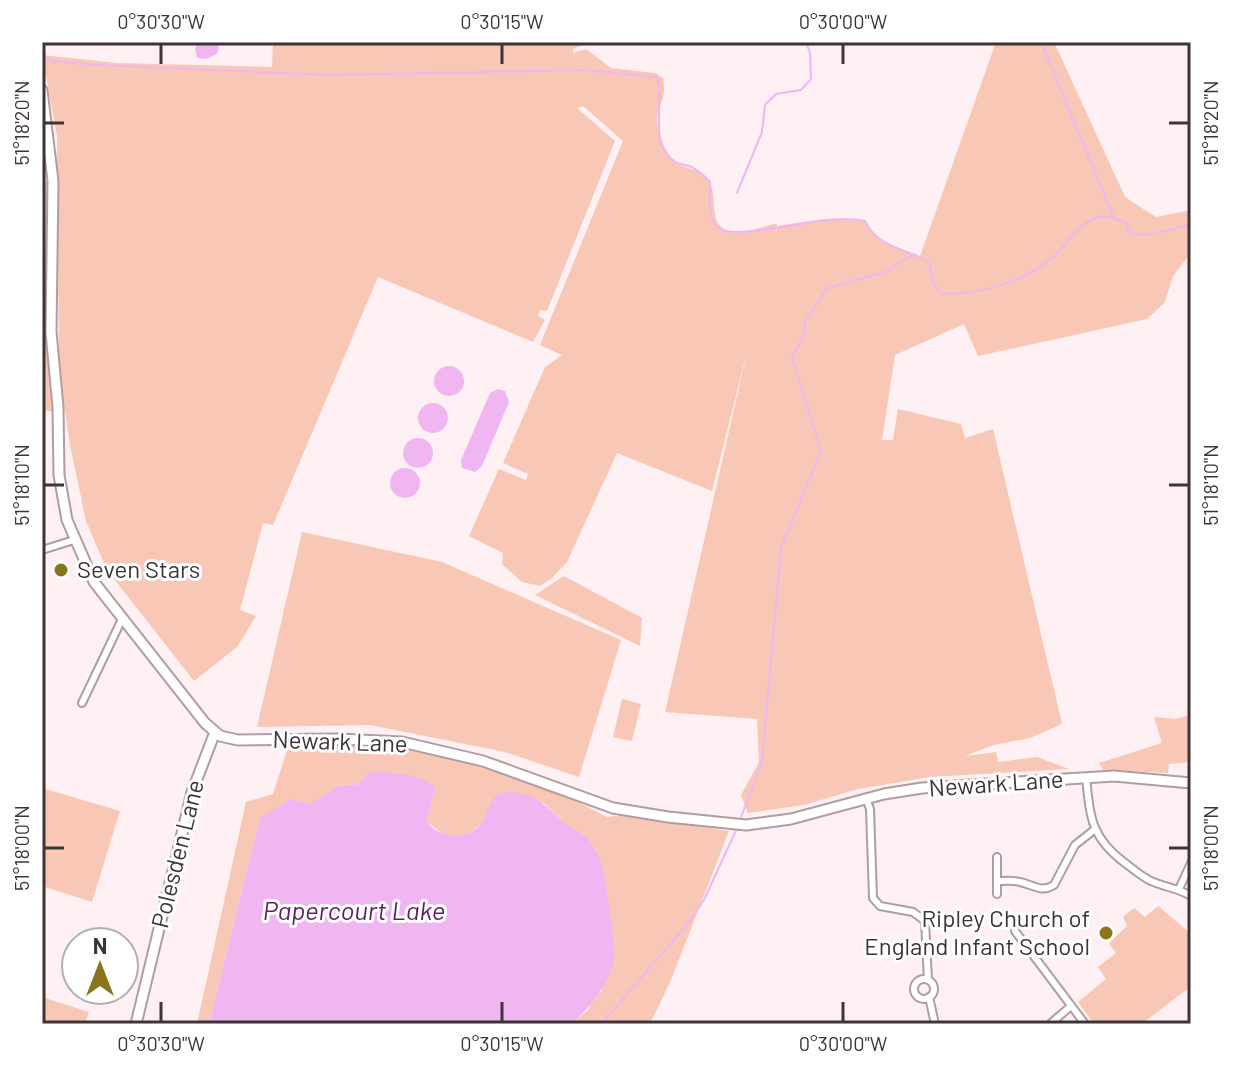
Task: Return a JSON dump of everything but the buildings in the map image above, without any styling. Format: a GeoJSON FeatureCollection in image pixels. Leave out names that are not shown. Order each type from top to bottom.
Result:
{"type":"FeatureCollection","features":[{"type":"Feature","properties":{"kind":"main road"},"geometry":{"type":"LineString","coordinates":[[42,90],[53,181],[54,242],[50,302],[62,498],[74,540],[88,572],[215,732]]}},
{"type":"Feature","properties":{"kind":"main road","name":"Newark Lane"},"geometry":{"type":"LineString","coordinates":[[215,732],[238,740],[374,740],[430,747],[494,764],[613,808],[640,814],[746,825],[791,819],[866,798],[922,788],[1114,776],[1191,783]]}},
{"type":"Feature","properties":{"kind":"main road","name":"Polesden Lane"},"geometry":{"type":"LineString","coordinates":[[136,1024],[192,792],[215,732]]}},
{"type":"Feature","properties":{"kind":"street"},"geometry":{"type":"LineString","coordinates":[[42,550],[74,540]]}},
{"type":"Feature","properties":{"kind":"street"},"geometry":{"type":"LineString","coordinates":[[82,703],[123,617]]}},
{"type":"Feature","properties":{"kind":"street"},"geometry":{"type":"LineString","coordinates":[[1086,777],[1094,830],[1111,853],[1148,880],[1191,896]]}},
{"type":"Feature","properties":{"kind":"street"},"geometry":{"type":"LineString","coordinates":[[866,798],[870,809],[873,898],[880,906],[913,912],[925,921],[928,980],[934,987],[933,994],[920,998],[914,989],[920,980],[928,980]]}},
{"type":"Feature","properties":{"kind":"street"},"geometry":{"type":"LineString","coordinates":[[998,881],[1023,882],[1040,889],[1050,889],[1075,845],[1094,830]]}},
{"type":"Feature","properties":{"kind":"street"},"geometry":{"type":"LineString","coordinates":[[997,857],[997,894]]}},
{"type":"Feature","properties":{"kind":"street"},"geometry":{"type":"LineString","coordinates":[[1179,889],[1191,863]]}},
{"type":"Feature","properties":{"kind":"street"},"geometry":{"type":"LineString","coordinates":[[1022,892],[1023,882]]}},
{"type":"Feature","properties":{"kind":"street"},"geometry":{"type":"LineString","coordinates":[[1015,931],[1085,1024]]}},
{"type":"Feature","properties":{"kind":"street"},"geometry":{"type":"LineString","coordinates":[[929,997],[935,1024]]}},
{"type":"Feature","properties":{"kind":"street"},"geometry":{"type":"LineString","coordinates":[[1050,1024],[1071,1006]]}},
{"type":"Feature","properties":{"kind":"shaded area"},"geometry":{"type":"Polygon","coordinates":[[[273,42],[590,42],[573,49],[573,53],[586,49],[611,68],[655,73],[663,78],[664,92],[657,120],[661,138],[674,161],[708,178],[715,214],[724,229],[740,232],[777,223],[775,235],[778,226],[822,219],[855,219],[865,221],[875,235],[888,244],[920,256],[996,42],[1054,42],[1125,197],[1156,217],[1191,210],[1191,253],[1173,276],[1165,302],[1147,319],[978,356],[964,324],[895,355],[882,440],[893,440],[898,409],[961,424],[965,438],[993,429],[1062,724],[1030,738],[994,745],[965,756],[996,752],[998,762],[1037,757],[1069,769],[930,777],[858,789],[804,805],[748,813],[741,795],[759,762],[757,719],[665,712],[747,352],[712,491],[617,453],[567,562],[540,586],[522,582],[502,564],[503,553],[469,536],[499,469],[526,480],[528,474],[503,463],[545,367],[562,355],[540,345],[623,141],[583,106],[577,108],[615,141],[547,311],[540,310],[538,316],[545,320],[533,342],[378,277],[273,525],[263,523],[240,610],[256,616],[237,647],[194,681],[107,570],[86,521],[59,370],[57,136],[42,55],[117,63],[272,67],[273,42]]]}},
{"type":"Feature","properties":{"kind":"shaded area"},"geometry":{"type":"Polygon","coordinates":[[[42,180],[49,182],[56,412],[42,410],[42,180]]]}},
{"type":"Feature","properties":{"kind":"shaded area"},"geometry":{"type":"Polygon","coordinates":[[[302,532],[442,562],[621,640],[579,777],[505,752],[370,725],[257,727],[302,532]]]}},
{"type":"Feature","properties":{"kind":"shaded area"},"geometry":{"type":"Polygon","coordinates":[[[564,576],[642,618],[640,646],[535,595],[564,576]]]}},
{"type":"Feature","properties":{"kind":"shaded area"},"geometry":{"type":"Polygon","coordinates":[[[622,699],[641,704],[632,741],[613,737],[622,699]]]}},
{"type":"Feature","properties":{"kind":"shaded area"},"geometry":{"type":"Polygon","coordinates":[[[1191,715],[1191,762],[1169,764],[1168,773],[1103,770],[1099,763],[1162,743],[1154,717],[1175,719],[1191,715]]]}},
{"type":"Feature","properties":{"kind":"shaded area"},"geometry":{"type":"Polygon","coordinates":[[[289,744],[423,750],[485,767],[576,801],[607,817],[625,815],[729,831],[671,980],[650,1024],[572,1024],[588,1010],[594,996],[602,991],[586,837],[572,831],[544,803],[481,825],[466,835],[446,836],[427,822],[435,788],[366,775],[358,784],[338,786],[310,805],[260,818],[209,1024],[197,1024],[246,802],[273,794],[289,744]]]}},
{"type":"Feature","properties":{"kind":"shaded area"},"geometry":{"type":"Polygon","coordinates":[[[42,788],[120,811],[92,902],[42,886],[42,788]]]}},
{"type":"Feature","properties":{"kind":"shaded area"},"geometry":{"type":"Polygon","coordinates":[[[1158,906],[1191,934],[1191,986],[1142,1024],[1094,1024],[1078,1002],[1106,979],[1098,967],[1116,953],[1109,943],[1127,926],[1123,917],[1134,908],[1145,917],[1158,906]]]}},
{"type":"Feature","properties":{"kind":"shaded area"},"geometry":{"type":"Polygon","coordinates":[[[42,997],[60,1003],[60,1006],[89,1012],[85,1024],[42,1024],[42,997]]]}},
{"type":"Feature","properties":{"kind":"water"},"geometry":{"type":"Polygon","coordinates":[[[198,42],[217,44],[217,54],[206,59],[197,58],[195,49],[198,42]]]}},
{"type":"Feature","properties":{"kind":"water"},"geometry":{"type":"Polygon","coordinates":[[[449,366],[455,367],[463,375],[463,387],[455,395],[449,396],[443,395],[435,387],[434,381],[435,375],[443,367],[449,366]]]}},
{"type":"Feature","properties":{"kind":"water"},"geometry":{"type":"Polygon","coordinates":[[[498,389],[505,391],[509,402],[482,466],[475,472],[462,468],[461,460],[490,393],[498,389]]]}},
{"type":"Feature","properties":{"kind":"water"},"geometry":{"type":"Polygon","coordinates":[[[433,403],[439,404],[447,412],[447,424],[439,432],[433,433],[427,432],[419,424],[418,418],[419,412],[427,404],[433,403]]]}},
{"type":"Feature","properties":{"kind":"water"},"geometry":{"type":"Polygon","coordinates":[[[418,438],[424,439],[432,447],[432,459],[424,467],[418,468],[412,467],[404,459],[403,453],[404,447],[412,439],[418,438]]]}},
{"type":"Feature","properties":{"kind":"water"},"geometry":{"type":"Polygon","coordinates":[[[405,468],[411,469],[419,477],[419,489],[411,497],[405,498],[399,497],[391,489],[390,483],[391,477],[399,469],[405,468]]]}},
{"type":"Feature","properties":{"kind":"water","name":"Papercourt Lake"},"geometry":{"type":"Polygon","coordinates":[[[376,771],[423,779],[435,788],[427,822],[439,832],[463,835],[471,832],[483,821],[498,793],[509,792],[533,798],[587,838],[602,865],[614,958],[609,975],[592,1003],[572,1024],[209,1024],[260,818],[291,799],[310,804],[338,786],[358,784],[366,775],[376,771]]]}},
{"type":"Feature","properties":{"kind":"waterway"},"geometry":{"type":"LineString","coordinates":[[737,193],[762,132],[765,105],[776,94],[801,90],[811,79],[810,53],[806,42]]}},
{"type":"Feature","properties":{"kind":"waterway"},"geometry":{"type":"LineString","coordinates":[[1041,42],[1114,218]]}},
{"type":"Feature","properties":{"kind":"waterway"},"geometry":{"type":"LineString","coordinates":[[42,60],[330,75],[585,70],[657,77],[662,145],[677,163],[695,169],[710,182],[711,214],[721,229],[747,232],[830,220],[865,221],[877,237],[929,262],[933,284],[940,293],[970,292],[1017,279],[1044,264],[1084,224],[1099,217],[1126,222],[1129,232],[1144,235],[1191,224]]}},
{"type":"Feature","properties":{"kind":"waterway"},"geometry":{"type":"LineString","coordinates":[[740,820],[762,762],[781,548],[821,451],[792,357],[803,337],[805,322],[827,288],[882,273],[915,254]]}},
{"type":"Feature","properties":{"kind":"waterway"},"geometry":{"type":"LineString","coordinates":[[601,1024],[686,926],[704,900],[738,826]]}},
{"type":"Feature","properties":{"kind":"place","name":"Seven Stars"},"geometry":{"type":"Point","coordinates":[61,570]}},
{"type":"Feature","properties":{"kind":"place","name":"Ripley Church of England Infant School"},"geometry":{"type":"Point","coordinates":[1106,933]}}]}
